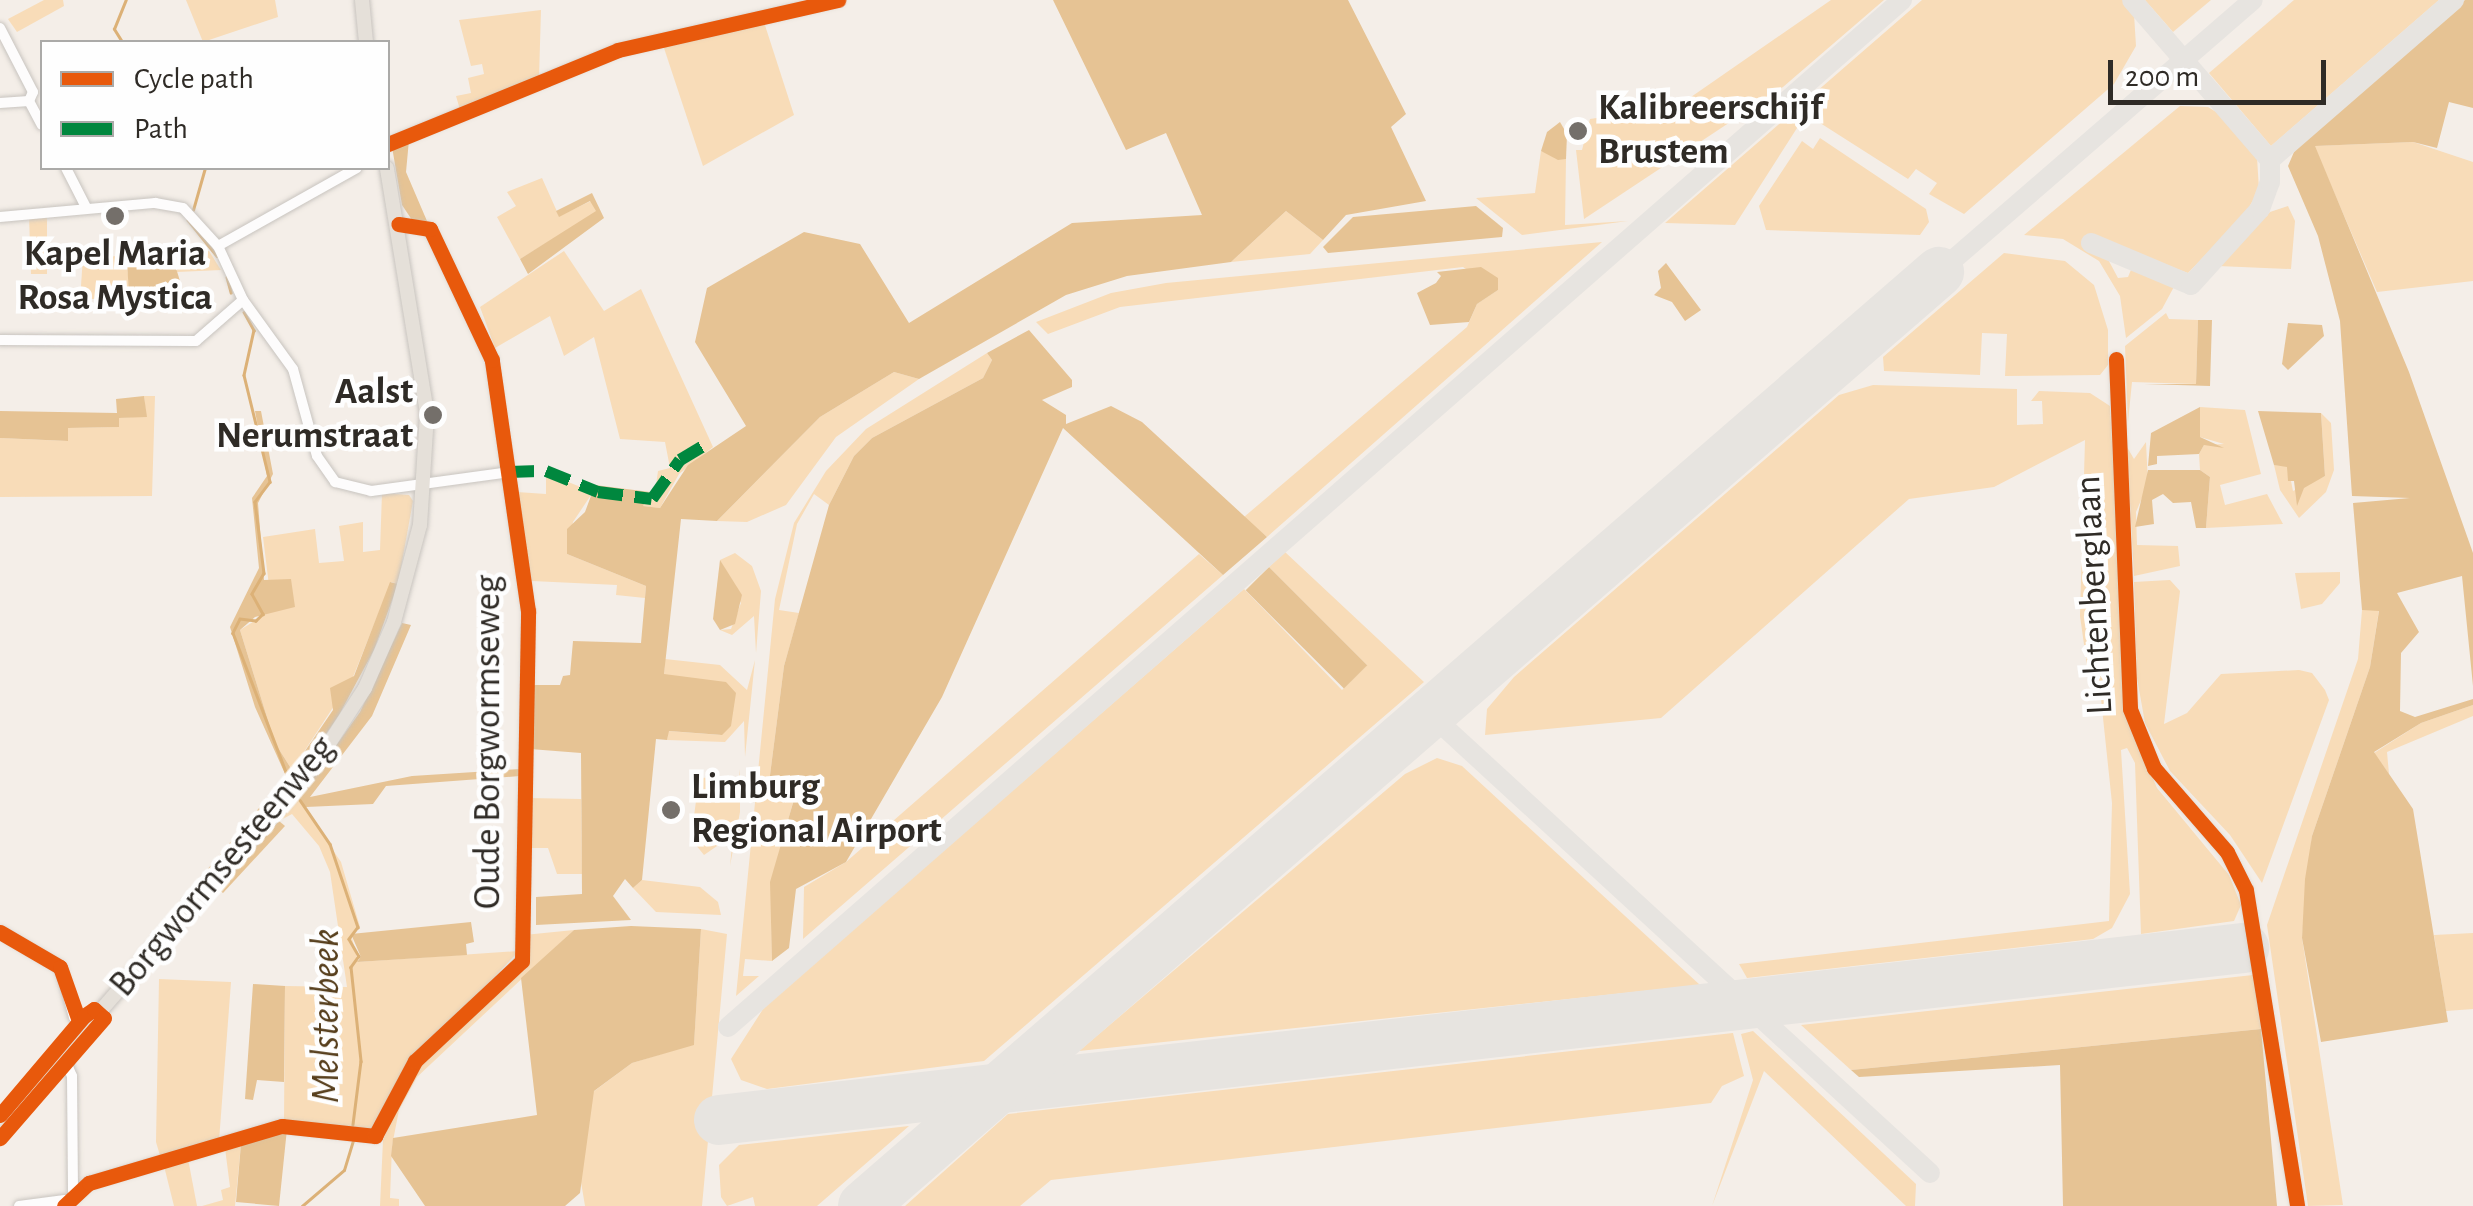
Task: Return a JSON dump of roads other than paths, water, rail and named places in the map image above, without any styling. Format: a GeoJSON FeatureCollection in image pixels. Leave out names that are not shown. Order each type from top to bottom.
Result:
{"type":"FeatureCollection","features":[{"type":"Feature","properties":{"kind":"main road"},"geometry":{"type":"LineString","coordinates":[[362,0],[366,40]]}},
{"type":"Feature","properties":{"kind":"main road","name":"Borgwormsesteenweg"},"geometry":{"type":"LineString","coordinates":[[0,1126],[294,791],[348,717],[402,600],[425,482],[426,384],[387,170]]}},
{"type":"Feature","properties":{"kind":"street"},"geometry":{"type":"LineString","coordinates":[[390,143],[618,50],[838,0]]}},
{"type":"Feature","properties":{"kind":"street"},"geometry":{"type":"LineString","coordinates":[[0,28],[33,92],[29,101]]}},
{"type":"Feature","properties":{"kind":"street"},"geometry":{"type":"LineString","coordinates":[[0,104],[29,101]]}},
{"type":"Feature","properties":{"kind":"street"},"geometry":{"type":"LineString","coordinates":[[29,101],[40,120]]}},
{"type":"Feature","properties":{"kind":"street"},"geometry":{"type":"LineString","coordinates":[[67,170],[86,207]]}},
{"type":"Feature","properties":{"kind":"street"},"geometry":{"type":"LineString","coordinates":[[218,246],[353,170]]}},
{"type":"Feature","properties":{"kind":"street"},"geometry":{"type":"LineString","coordinates":[[0,217],[86,207],[175,204],[218,246],[243,300],[293,369],[327,476],[357,492],[509,472]]}},
{"type":"Feature","properties":{"kind":"street","name":"Oude Borgwormseweg"},"geometry":{"type":"LineString","coordinates":[[67,1199],[282,1126],[379,1134],[408,1070],[514,970],[522,946],[528,611],[492,360],[475,314],[430,229],[398,224]]}},
{"type":"Feature","properties":{"kind":"street"},"geometry":{"type":"LineString","coordinates":[[0,340],[196,341],[243,300]]}},
{"type":"Feature","properties":{"kind":"street","name":"Lichtenberglaan"},"geometry":{"type":"LineString","coordinates":[[2116,359],[2130,709],[2154,768],[2227,852],[2246,890],[2297,1206]]}},
{"type":"Feature","properties":{"kind":"street"},"geometry":{"type":"LineString","coordinates":[[0,932],[60,967],[72,1011],[86,1029]]}},
{"type":"Feature","properties":{"kind":"street"},"geometry":{"type":"LineString","coordinates":[[19,1206],[67,1199],[72,1076],[63,1054]]}},
{"type":"Feature","properties":{"kind":"waterway","name":"Melsterbeek"},"geometry":{"type":"LineString","coordinates":[[121,40],[114,29],[126,0]]}},
{"type":"Feature","properties":{"kind":"waterway","name":"Melsterbeek"},"geometry":{"type":"LineString","coordinates":[[193,210],[204,170]]}},
{"type":"Feature","properties":{"kind":"waterway","name":"Melsterbeek"},"geometry":{"type":"LineString","coordinates":[[188,220],[217,256]]}},
{"type":"Feature","properties":{"kind":"waterway","name":"Melsterbeek"},"geometry":{"type":"LineString","coordinates":[[227,277],[231,292]]}},
{"type":"Feature","properties":{"kind":"waterway","name":"Melsterbeek"},"geometry":{"type":"LineString","coordinates":[[244,312],[254,330],[244,375],[270,482],[255,502],[264,573],[252,594],[263,614],[256,621],[240,619],[233,633],[289,780]]}},
{"type":"Feature","properties":{"kind":"waterway","name":"Melsterbeek"},"geometry":{"type":"LineString","coordinates":[[300,800],[330,844],[358,927],[349,939],[359,956],[351,967],[361,1061],[353,1124]]}},
{"type":"Feature","properties":{"kind":"waterway","name":"Melsterbeek"},"geometry":{"type":"LineString","coordinates":[[302,1206],[344,1170],[353,1141]]}},
{"type":"Feature","properties":{"kind":"place","name":"Kalibreerschijf Brustem"},"geometry":{"type":"Point","coordinates":[1578,131]}},
{"type":"Feature","properties":{"kind":"place","name":"Kapel Maria Rosa Mystica"},"geometry":{"type":"Point","coordinates":[115,216]}},
{"type":"Feature","properties":{"kind":"place","name":"Aalst Nerumstraat"},"geometry":{"type":"Point","coordinates":[433,415]}},
{"type":"Feature","properties":{"kind":"place","name":"Limburg Regional Airport"},"geometry":{"type":"Point","coordinates":[671,810]}}]}
